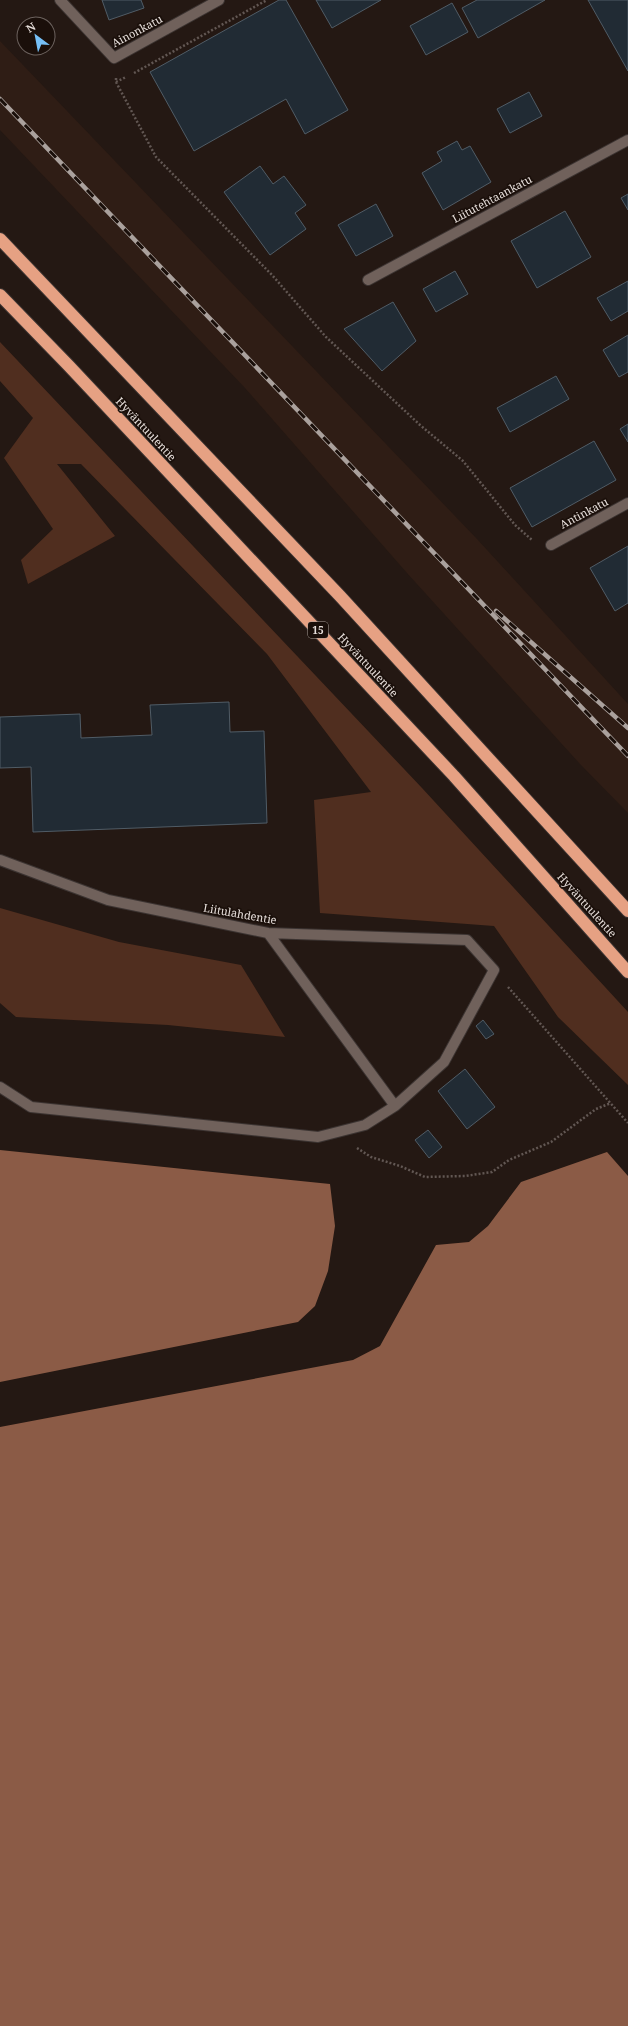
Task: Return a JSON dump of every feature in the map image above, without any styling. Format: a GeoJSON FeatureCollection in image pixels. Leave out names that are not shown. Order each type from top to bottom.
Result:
{"type":"FeatureCollection","features":[{"type":"Feature","properties":{"kind":"highway"},"geometry":{"type":"LineString","coordinates":[[0,239],[340,596],[628,911]]}},
{"type":"Feature","properties":{"kind":"highway","name":"Hyväntuulentie"},"geometry":{"type":"LineString","coordinates":[[0,296],[74,372],[454,776],[628,972]]}},
{"type":"Feature","properties":{"kind":"street","name":"Ainonkatu"},"geometry":{"type":"LineString","coordinates":[[60,0],[114,58],[219,0]]}},
{"type":"Feature","properties":{"kind":"street","name":"Liitutehtaankatu"},"geometry":{"type":"LineString","coordinates":[[368,280],[628,140]]}},
{"type":"Feature","properties":{"kind":"street","name":"Antinkatu"},"geometry":{"type":"LineString","coordinates":[[551,545],[628,503]]}},
{"type":"Feature","properties":{"kind":"street","name":"Liitulahdentie"},"geometry":{"type":"LineString","coordinates":[[0,860],[108,900],[268,933],[467,940],[494,970]]}},
{"type":"Feature","properties":{"kind":"street"},"geometry":{"type":"LineString","coordinates":[[268,933],[395,1106]]}},
{"type":"Feature","properties":{"kind":"street"},"geometry":{"type":"LineString","coordinates":[[0,1086],[31,1107],[318,1137],[365,1124],[395,1106],[444,1062],[494,970]]}},
{"type":"Feature","properties":{"kind":"path"},"geometry":{"type":"LineString","coordinates":[[116,82],[267,0]]}},
{"type":"Feature","properties":{"kind":"path"},"geometry":{"type":"LineString","coordinates":[[114,58],[116,82],[156,157],[272,275],[326,337],[420,425],[463,460],[515,525],[544,550],[551,545]]}},
{"type":"Feature","properties":{"kind":"path"},"geometry":{"type":"LineString","coordinates":[[494,970],[628,1123]]}},
{"type":"Feature","properties":{"kind":"path"},"geometry":{"type":"LineString","coordinates":[[335,1132],[371,1157],[400,1166],[425,1177],[465,1176],[492,1172],[509,1160],[551,1142],[596,1109],[611,1104]]}},
{"type":"Feature","properties":{"kind":"shaded area"},"geometry":{"type":"Polygon","coordinates":[[[0,41],[477,539],[628,704],[628,813],[580,764],[407,573],[245,388],[0,130],[0,41]]]}},
{"type":"Feature","properties":{"kind":"shaded area"},"geometry":{"type":"Polygon","coordinates":[[[0,342],[422,788],[628,1012],[628,1085],[558,1017],[494,926],[320,913],[314,800],[371,792],[267,654],[81,464],[57,464],[115,536],[28,584],[21,560],[53,529],[4,458],[33,418],[0,381],[0,342]]]}},
{"type":"Feature","properties":{"kind":"shaded area"},"geometry":{"type":"Polygon","coordinates":[[[0,908],[119,942],[241,965],[285,1037],[168,1025],[16,1017],[0,1003],[0,908]]]}},
{"type":"Feature","properties":{"kind":"shaded area"},"geometry":{"type":"Polygon","coordinates":[[[0,1150],[330,1184],[335,1226],[328,1271],[315,1306],[298,1322],[0,1382],[0,1150]]]}},
{"type":"Feature","properties":{"kind":"shaded area"},"geometry":{"type":"Polygon","coordinates":[[[607,1152],[628,1176],[628,2026],[0,2026],[0,1427],[353,1360],[380,1346],[436,1245],[469,1242],[488,1226],[521,1182],[607,1152]]]}},
{"type":"Feature","properties":{"kind":"building"},"geometry":{"type":"Polygon","coordinates":[[[102,0],[141,0],[144,8],[109,20],[102,0]]]}},
{"type":"Feature","properties":{"kind":"building"},"geometry":{"type":"Polygon","coordinates":[[[279,0],[286,0],[348,110],[305,134],[286,99],[194,151],[150,72],[279,0]]]}},
{"type":"Feature","properties":{"kind":"building"},"geometry":{"type":"Polygon","coordinates":[[[316,0],[381,0],[332,28],[316,0]]]}},
{"type":"Feature","properties":{"kind":"building"},"geometry":{"type":"Polygon","coordinates":[[[477,0],[545,0],[478,38],[462,8],[477,0]]]}},
{"type":"Feature","properties":{"kind":"building"},"geometry":{"type":"Polygon","coordinates":[[[588,0],[628,0],[628,71],[588,0]]]}},
{"type":"Feature","properties":{"kind":"building"},"geometry":{"type":"Polygon","coordinates":[[[452,3],[468,32],[426,55],[410,26],[452,3]]]}},
{"type":"Feature","properties":{"kind":"building"},"geometry":{"type":"Polygon","coordinates":[[[529,92],[542,116],[510,133],[497,109],[529,92]]]}},
{"type":"Feature","properties":{"kind":"building"},"geometry":{"type":"Polygon","coordinates":[[[457,141],[462,150],[470,146],[491,182],[443,210],[422,173],[442,161],[437,152],[457,141]]]}},
{"type":"Feature","properties":{"kind":"building"},"geometry":{"type":"Polygon","coordinates":[[[260,166],[273,184],[284,176],[306,205],[295,213],[306,229],[270,255],[224,192],[260,166]]]}},
{"type":"Feature","properties":{"kind":"building"},"geometry":{"type":"Polygon","coordinates":[[[628,194],[628,210],[621,198],[628,194]]]}},
{"type":"Feature","properties":{"kind":"building"},"geometry":{"type":"Polygon","coordinates":[[[376,204],[393,236],[356,256],[338,225],[376,204]]]}},
{"type":"Feature","properties":{"kind":"building"},"geometry":{"type":"Polygon","coordinates":[[[565,211],[591,257],[537,288],[511,241],[565,211]]]}},
{"type":"Feature","properties":{"kind":"building"},"geometry":{"type":"Polygon","coordinates":[[[455,271],[468,294],[436,312],[423,289],[455,271]]]}},
{"type":"Feature","properties":{"kind":"building"},"geometry":{"type":"Polygon","coordinates":[[[628,281],[628,311],[611,321],[597,298],[628,281]]]}},
{"type":"Feature","properties":{"kind":"building"},"geometry":{"type":"Polygon","coordinates":[[[393,302],[416,341],[382,371],[344,329],[393,302]]]}},
{"type":"Feature","properties":{"kind":"building"},"geometry":{"type":"Polygon","coordinates":[[[628,335],[628,372],[619,377],[603,350],[628,335]]]}},
{"type":"Feature","properties":{"kind":"building"},"geometry":{"type":"Polygon","coordinates":[[[556,376],[569,399],[510,432],[497,408],[556,376]]]}},
{"type":"Feature","properties":{"kind":"building"},"geometry":{"type":"Polygon","coordinates":[[[628,424],[628,442],[620,429],[628,424]]]}},
{"type":"Feature","properties":{"kind":"building"},"geometry":{"type":"Polygon","coordinates":[[[594,441],[616,480],[532,527],[510,488],[594,441]]]}},
{"type":"Feature","properties":{"kind":"building"},"geometry":{"type":"Polygon","coordinates":[[[628,546],[628,603],[615,611],[590,568],[628,546]]]}},
{"type":"Feature","properties":{"kind":"building"},"geometry":{"type":"Polygon","coordinates":[[[229,702],[230,732],[264,731],[267,823],[33,832],[31,767],[0,768],[0,717],[80,714],[81,738],[152,735],[150,705],[229,702]]]}},
{"type":"Feature","properties":{"kind":"building"},"geometry":{"type":"Polygon","coordinates":[[[483,1020],[494,1034],[486,1039],[476,1026],[483,1020]]]}},
{"type":"Feature","properties":{"kind":"building"},"geometry":{"type":"Polygon","coordinates":[[[465,1069],[495,1107],[467,1129],[438,1091],[465,1069]]]}},
{"type":"Feature","properties":{"kind":"building"},"geometry":{"type":"Polygon","coordinates":[[[428,1130],[442,1147],[429,1158],[415,1140],[428,1130]]]}},
{"type":"Feature","properties":{"kind":"railway"},"geometry":{"type":"LineString","coordinates":[[0,99],[628,756]]}},
{"type":"Feature","properties":{"kind":"railway"},"geometry":{"type":"LineString","coordinates":[[496,611],[628,728]]}}]}
